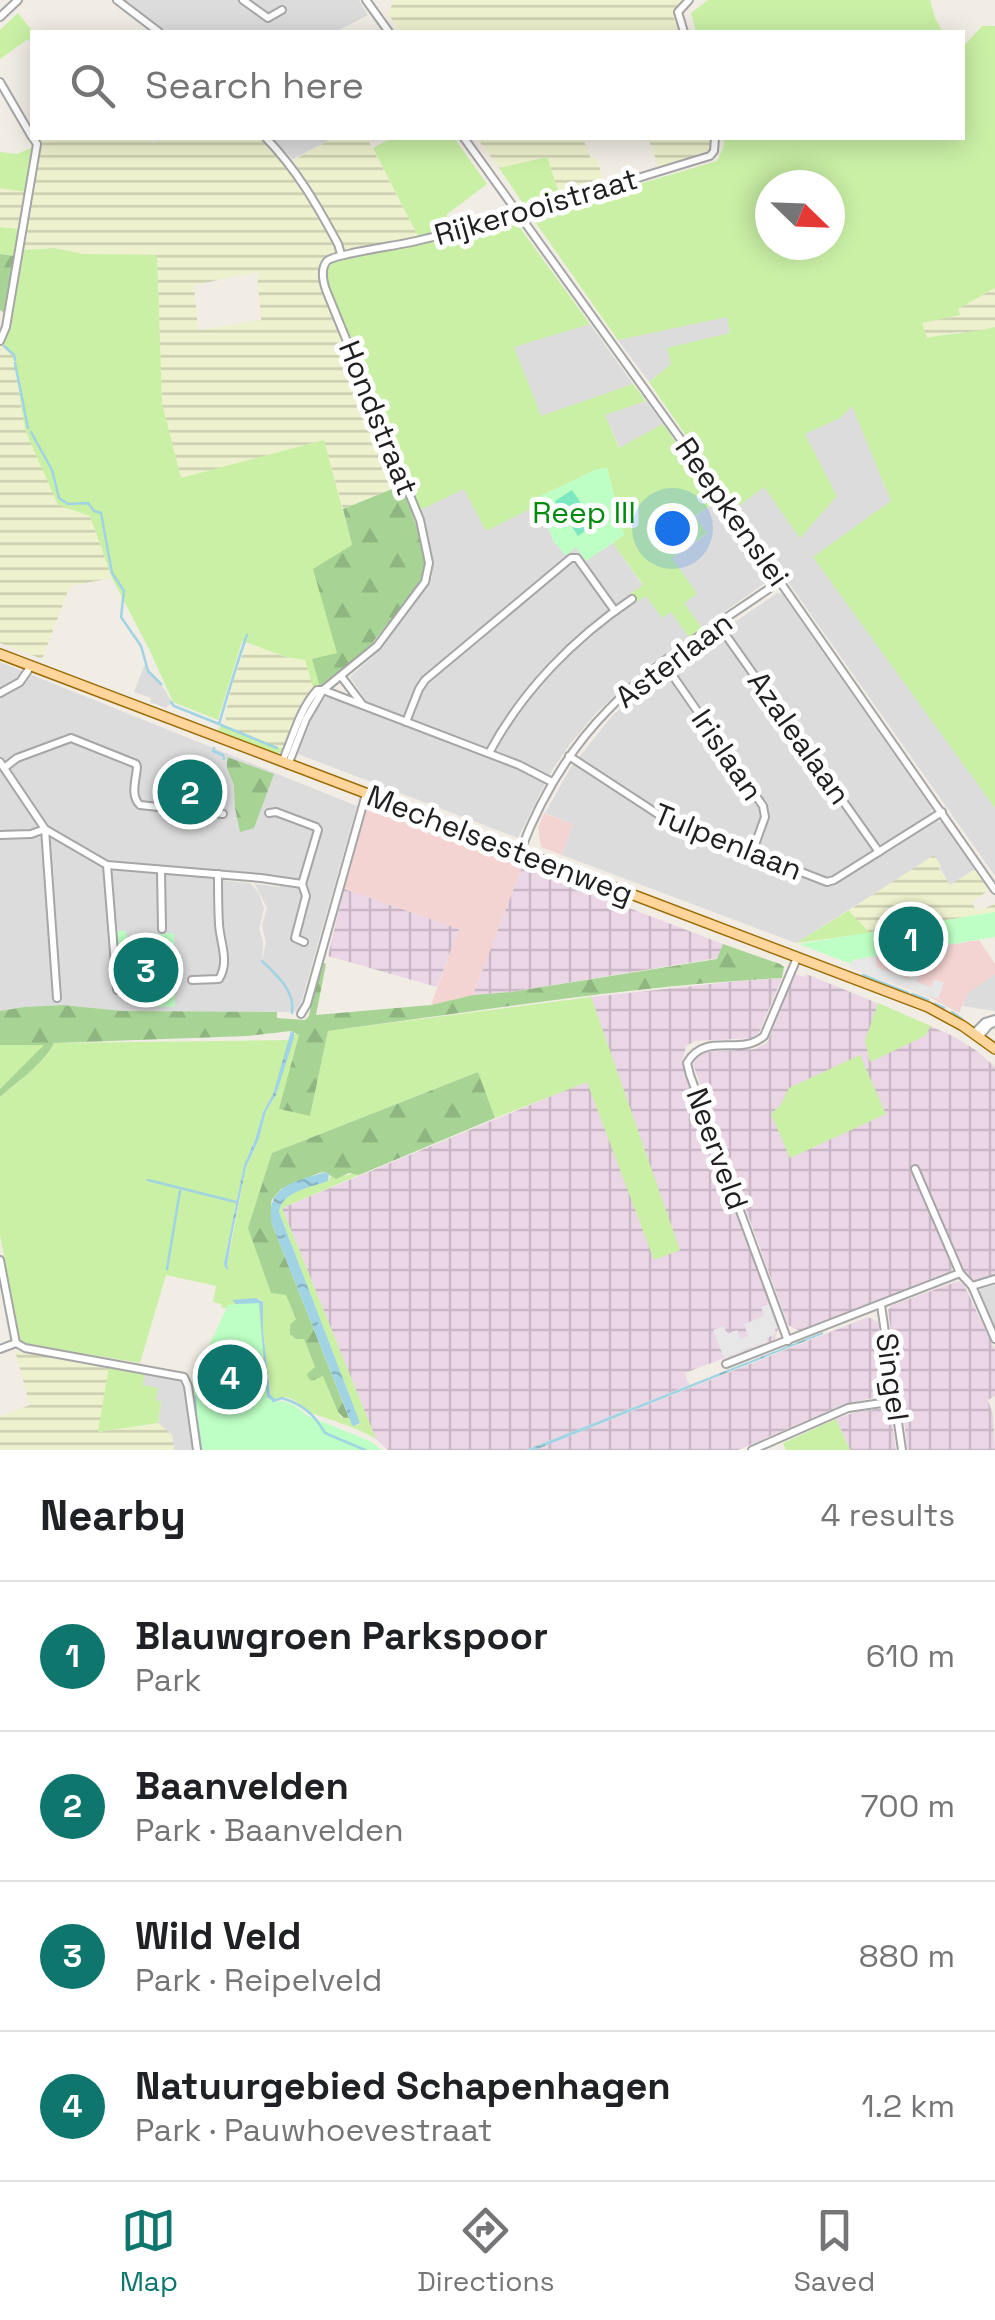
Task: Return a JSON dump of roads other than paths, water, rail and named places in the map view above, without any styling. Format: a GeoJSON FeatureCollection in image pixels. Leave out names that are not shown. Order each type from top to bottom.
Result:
{"type":"FeatureCollection","features":[{"type":"Feature","properties":{"kind":"main road","name":"Mechelsesteenweg"},"geometry":{"type":"LineString","coordinates":[[0,654],[928,1007],[995,1049]]}},
{"type":"Feature","properties":{"kind":"street"},"geometry":{"type":"LineString","coordinates":[[0,17],[18,0]]}},
{"type":"Feature","properties":{"kind":"street"},"geometry":{"type":"LineString","coordinates":[[117,0],[156,30]]}},
{"type":"Feature","properties":{"kind":"street"},"geometry":{"type":"LineString","coordinates":[[244,0],[268,18],[282,10]]}},
{"type":"Feature","properties":{"kind":"street"},"geometry":{"type":"LineString","coordinates":[[366,0],[388,30]]}},
{"type":"Feature","properties":{"kind":"street"},"geometry":{"type":"LineString","coordinates":[[683,30],[678,12],[689,0]]}},
{"type":"Feature","properties":{"kind":"street"},"geometry":{"type":"LineString","coordinates":[[0,82],[30,132]]}},
{"type":"Feature","properties":{"kind":"street"},"geometry":{"type":"LineString","coordinates":[[0,341],[6,326],[34,140]]}},
{"type":"Feature","properties":{"kind":"street"},"geometry":{"type":"LineString","coordinates":[[268,140],[305,184],[341,254]]}},
{"type":"Feature","properties":{"kind":"street","name":"Reepkenslei"},"geometry":{"type":"LineString","coordinates":[[465,140],[680,437],[995,890]]}},
{"type":"Feature","properties":{"kind":"street","name":"Rijkerooistraat"},"geometry":{"type":"LineString","coordinates":[[341,254],[390,248],[710,156],[714,140]]}},
{"type":"Feature","properties":{"kind":"street","name":"Hondstraat"},"geometry":{"type":"LineString","coordinates":[[285,763],[323,690],[377,646],[425,582],[429,567],[420,520],[323,281],[325,264],[341,254]]}},
{"type":"Feature","properties":{"kind":"street"},"geometry":{"type":"LineString","coordinates":[[406,722],[425,680],[571,558],[578,558],[615,611]]}},
{"type":"Feature","properties":{"kind":"street","name":"Asterlaan"},"geometry":{"type":"LineString","coordinates":[[520,852],[552,782],[609,708],[636,683],[780,582]]}},
{"type":"Feature","properties":{"kind":"street"},"geometry":{"type":"LineString","coordinates":[[490,753],[510,719],[544,676],[572,646],[632,599]]}},
{"type":"Feature","properties":{"kind":"street","name":"Azalealaan"},"geometry":{"type":"LineString","coordinates":[[718,624],[879,852]]}},
{"type":"Feature","properties":{"kind":"street","name":"Irislaan"},"geometry":{"type":"LineString","coordinates":[[664,663],[763,806],[765,817],[752,853]]}},
{"type":"Feature","properties":{"kind":"street"},"geometry":{"type":"LineString","coordinates":[[0,693],[22,680],[27,665]]}},
{"type":"Feature","properties":{"kind":"street"},"geometry":{"type":"LineString","coordinates":[[342,676],[362,705]]}},
{"type":"Feature","properties":{"kind":"street"},"geometry":{"type":"LineString","coordinates":[[323,690],[490,753],[552,782]]}},
{"type":"Feature","properties":{"kind":"street"},"geometry":{"type":"LineString","coordinates":[[223,814],[140,805],[134,794],[136,764],[72,738],[2,765],[45,830],[106,865],[302,884]]}},
{"type":"Feature","properties":{"kind":"street","name":"Tulpenlaan"},"geometry":{"type":"LineString","coordinates":[[569,756],[667,820],[829,882],[942,812]]}},
{"type":"Feature","properties":{"kind":"street"},"geometry":{"type":"LineString","coordinates":[[198,769],[201,812]]}},
{"type":"Feature","properties":{"kind":"street"},"geometry":{"type":"LineString","coordinates":[[301,1014],[366,794]]}},
{"type":"Feature","properties":{"kind":"street"},"geometry":{"type":"LineString","coordinates":[[269,813],[276,812],[318,830],[302,884],[306,898],[295,938],[304,942]]}},
{"type":"Feature","properties":{"kind":"street"},"geometry":{"type":"LineString","coordinates":[[0,835],[45,830]]}},
{"type":"Feature","properties":{"kind":"street"},"geometry":{"type":"LineString","coordinates":[[45,830],[57,998]]}},
{"type":"Feature","properties":{"kind":"street"},"geometry":{"type":"LineString","coordinates":[[106,865],[117,990]]}},
{"type":"Feature","properties":{"kind":"street"},"geometry":{"type":"LineString","coordinates":[[162,870],[162,929]]}},
{"type":"Feature","properties":{"kind":"street"},"geometry":{"type":"LineString","coordinates":[[192,980],[219,979],[223,972],[225,950],[219,929],[218,874]]}},
{"type":"Feature","properties":{"kind":"street","name":"Neerveld"},"geometry":{"type":"LineString","coordinates":[[788,1341],[687,1063],[694,1051],[704,1046],[748,1044],[764,1036],[796,958]]}},
{"type":"Feature","properties":{"kind":"street"},"geometry":{"type":"LineString","coordinates":[[977,1035],[985,1022],[995,1020]]}},
{"type":"Feature","properties":{"kind":"street"},"geometry":{"type":"LineString","coordinates":[[916,1170],[960,1273],[972,1286],[995,1339]]}},
{"type":"Feature","properties":{"kind":"street"},"geometry":{"type":"LineString","coordinates":[[0,1260],[16,1343]]}},
{"type":"Feature","properties":{"kind":"street"},"geometry":{"type":"LineString","coordinates":[[726,1364],[960,1273]]}},
{"type":"Feature","properties":{"kind":"street"},"geometry":{"type":"LineString","coordinates":[[972,1286],[995,1279]]}},
{"type":"Feature","properties":{"kind":"street","name":"Singel"},"geometry":{"type":"LineString","coordinates":[[881,1304],[902,1450]]}},
{"type":"Feature","properties":{"kind":"street"},"geometry":{"type":"LineString","coordinates":[[0,1349],[16,1343],[25,1348],[184,1377],[197,1450]]}},
{"type":"Feature","properties":{"kind":"street"},"geometry":{"type":"LineString","coordinates":[[752,1450],[848,1408],[895,1401]]}},
{"type":"Feature","properties":{"kind":"water"},"geometry":{"type":"Polygon","coordinates":[[[291,1031],[294,1038],[276,1095],[266,1111],[246,1167],[229,1270],[224,1263],[244,1165],[263,1112],[273,1094],[291,1031]]]}},
{"type":"Feature","properties":{"kind":"water"},"geometry":{"type":"Polygon","coordinates":[[[326,1172],[328,1181],[291,1195],[279,1212],[360,1423],[354,1426],[272,1224],[271,1211],[278,1193],[294,1182],[326,1172]]]}},
{"type":"Feature","properties":{"kind":"water"},"geometry":{"type":"Polygon","coordinates":[[[256,1298],[263,1302],[270,1394],[274,1402],[267,1397],[259,1303],[236,1304],[232,1300],[256,1298]]]}},
{"type":"Feature","properties":{"kind":"water"},"geometry":{"type":"Polygon","coordinates":[[[823,1332],[535,1450],[526,1450],[823,1332]]]}},
{"type":"Feature","properties":{"kind":"waterway"},"geometry":{"type":"LineString","coordinates":[[4,346],[15,360]]}},
{"type":"Feature","properties":{"kind":"waterway"},"geometry":{"type":"LineString","coordinates":[[15,363],[28,428]]}},
{"type":"Feature","properties":{"kind":"waterway"},"geometry":{"type":"LineString","coordinates":[[31,432],[52,470],[59,498],[68,504],[88,503],[101,513],[112,573],[124,591],[121,617],[141,646],[148,671],[161,684]]}},
{"type":"Feature","properties":{"kind":"waterway"},"geometry":{"type":"LineString","coordinates":[[219,724],[247,635]]}},
{"type":"Feature","properties":{"kind":"waterway"},"geometry":{"type":"LineString","coordinates":[[171,702],[219,724]]}},
{"type":"Feature","properties":{"kind":"waterway"},"geometry":{"type":"LineString","coordinates":[[221,725],[277,748]]}},
{"type":"Feature","properties":{"kind":"waterway"},"geometry":{"type":"LineString","coordinates":[[214,748],[224,759]]}},
{"type":"Feature","properties":{"kind":"waterway"},"geometry":{"type":"LineString","coordinates":[[262,961],[288,991],[292,1013]]}},
{"type":"Feature","properties":{"kind":"waterway"},"geometry":{"type":"LineString","coordinates":[[863,975],[908,993]]}},
{"type":"Feature","properties":{"kind":"waterway"},"geometry":{"type":"LineString","coordinates":[[912,994],[928,1000]]}},
{"type":"Feature","properties":{"kind":"waterway"},"geometry":{"type":"LineString","coordinates":[[935,1004],[944,1008]]}},
{"type":"Feature","properties":{"kind":"waterway"},"geometry":{"type":"LineString","coordinates":[[952,1012],[962,1019]]}},
{"type":"Feature","properties":{"kind":"waterway"},"geometry":{"type":"LineString","coordinates":[[148,1180],[236,1202]]}},
{"type":"Feature","properties":{"kind":"waterway"},"geometry":{"type":"LineString","coordinates":[[167,1269],[180,1191]]}},
{"type":"Feature","properties":{"kind":"waterway"},"geometry":{"type":"LineString","coordinates":[[195,1397],[196,1418]]}},
{"type":"Feature","properties":{"kind":"waterway"},"geometry":{"type":"LineString","coordinates":[[273,1401],[282,1398],[302,1407],[325,1433],[365,1450]]}},
{"type":"Feature","properties":{"kind":"waterway"},"geometry":{"type":"LineString","coordinates":[[197,1421],[201,1450]]}},
{"type":"Feature","properties":{"kind":"place","name":"Baanvelden"},"geometry":{"type":"Point","coordinates":[190,792]}},
{"type":"Feature","properties":{"kind":"place","name":"Blauwgroen Parkspoor"},"geometry":{"type":"Point","coordinates":[911,939]}},
{"type":"Feature","properties":{"kind":"place","name":"Wild Veld"},"geometry":{"type":"Point","coordinates":[146,970]}},
{"type":"Feature","properties":{"kind":"place","name":"Natuurgebied Schapenhagen"},"geometry":{"type":"Point","coordinates":[230,1377]}},
{"type":"Feature","properties":{"kind":"park label","name":"Reep III"},"geometry":{"type":"Point","coordinates":[584,513]}}]}
